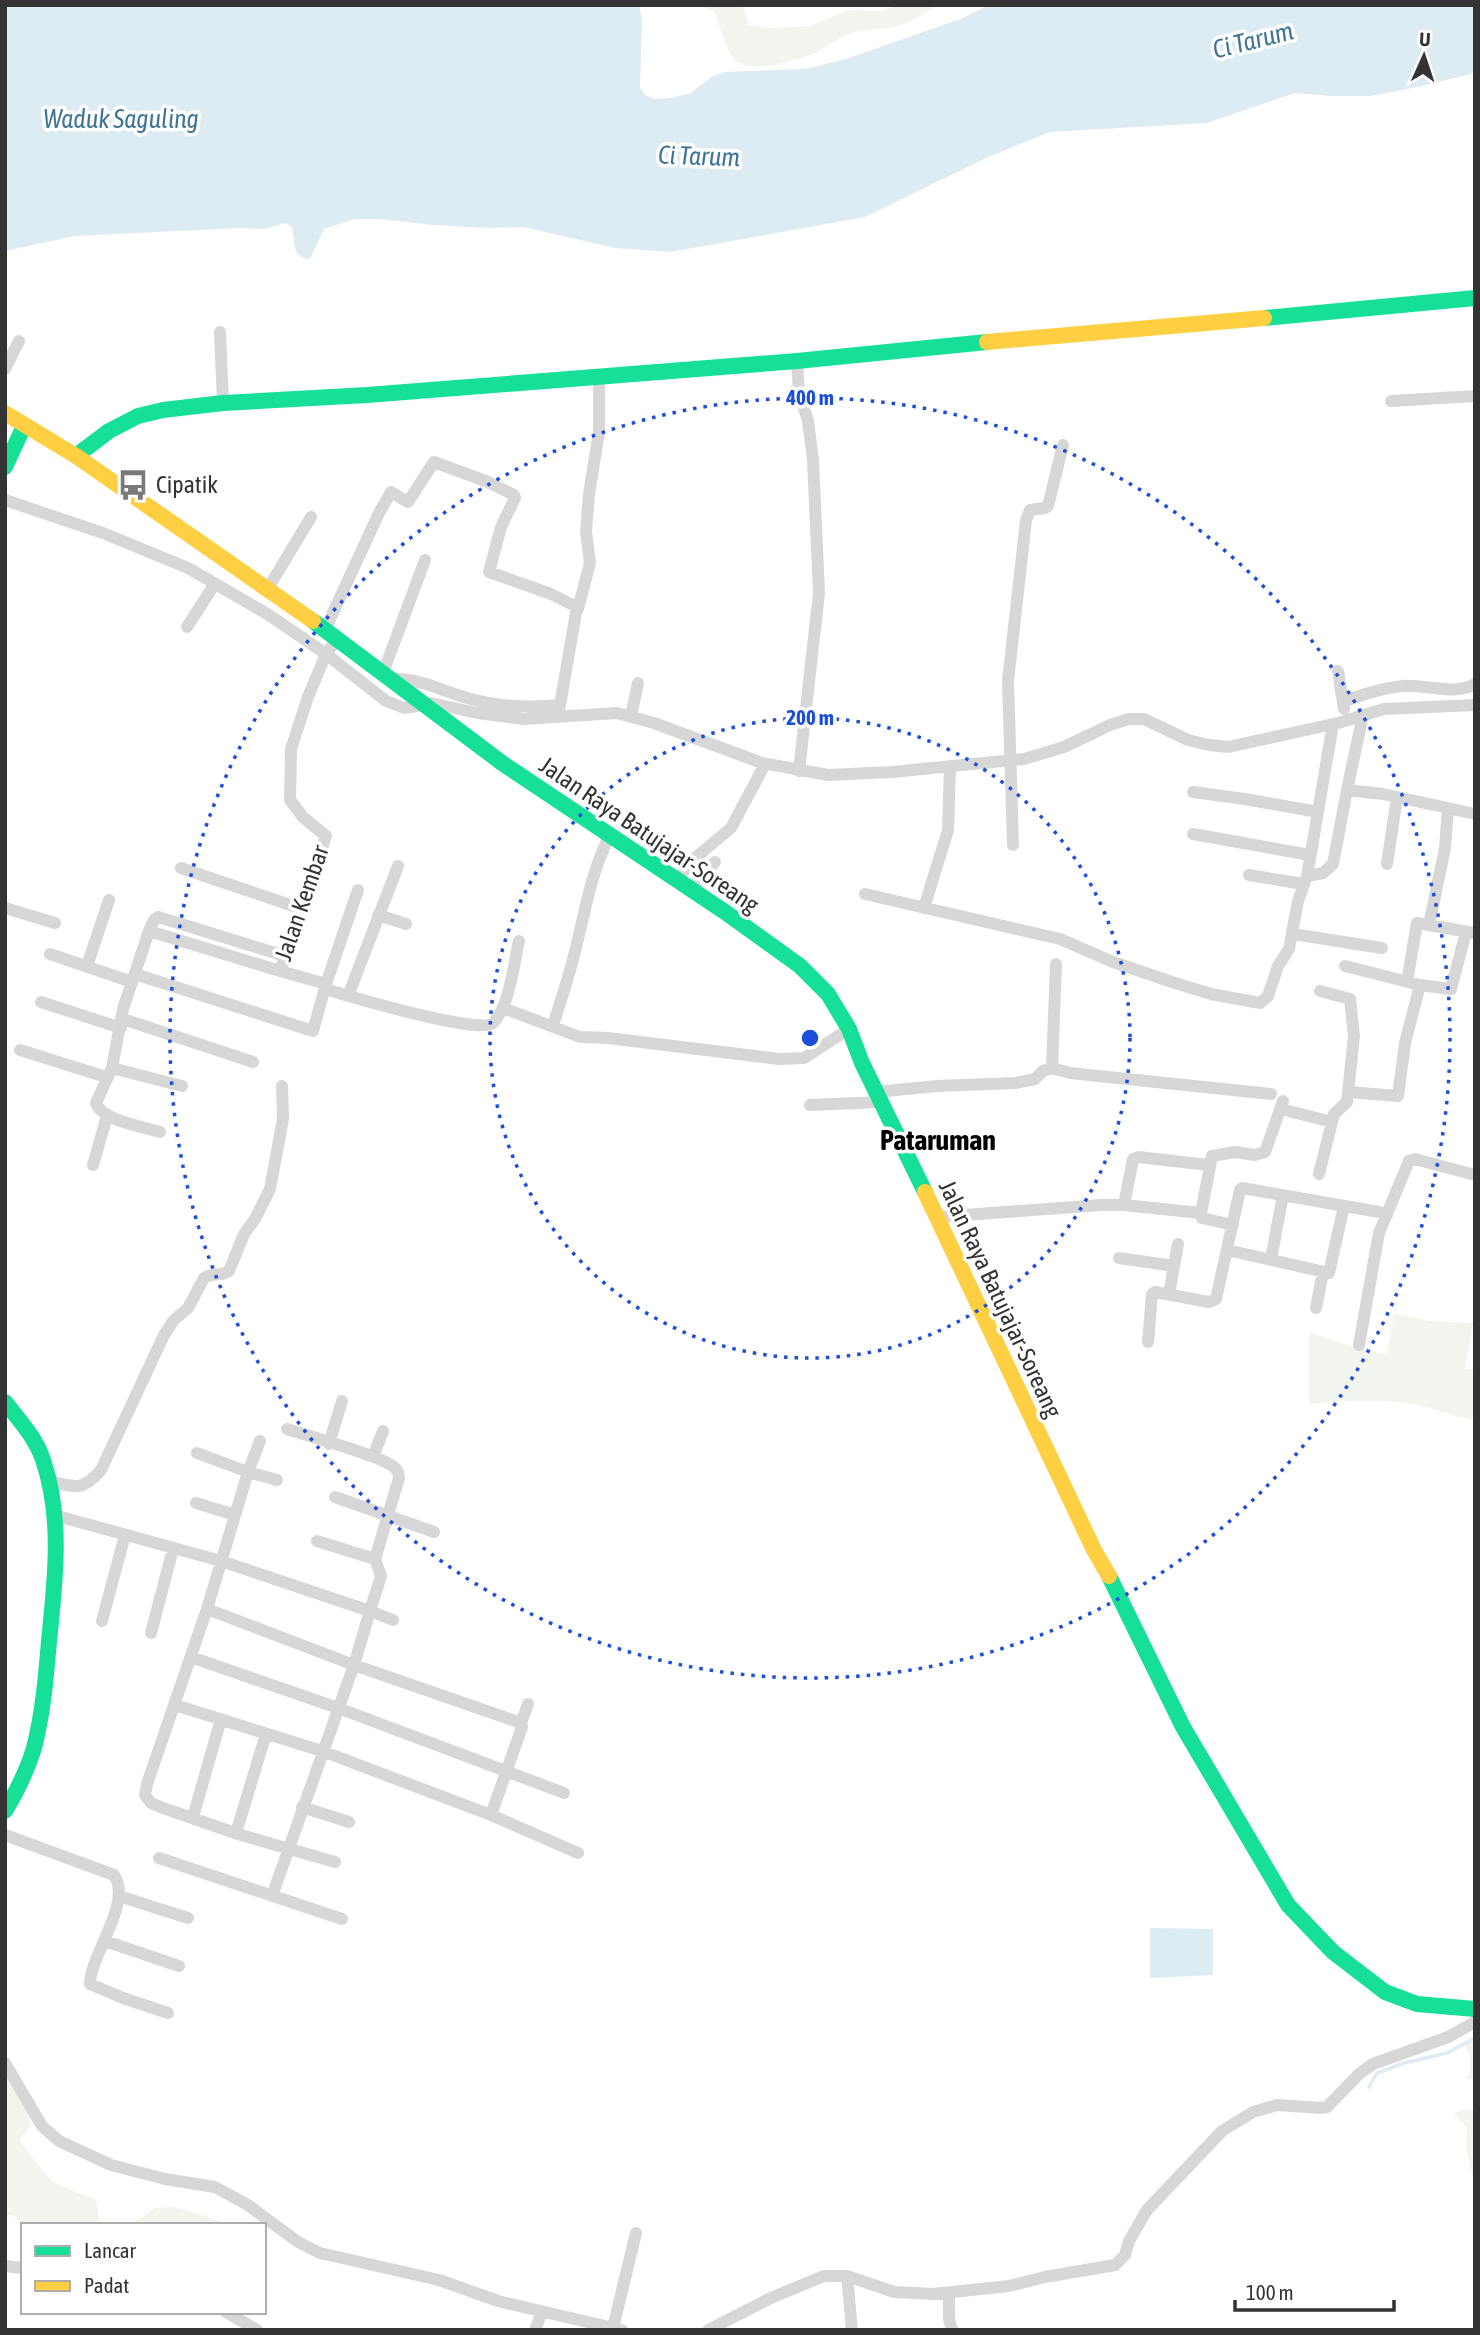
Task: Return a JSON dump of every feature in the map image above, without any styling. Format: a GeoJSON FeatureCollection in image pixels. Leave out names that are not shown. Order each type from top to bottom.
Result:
{"type":"FeatureCollection","features":[{"type":"Feature","properties":{"kind":"main road"},"geometry":{"type":"LineString","coordinates":[[76,456],[108,431],[138,416],[163,410],[223,403],[381,394],[797,361],[1092,331],[1329,313],[1475,298]]}},
{"type":"Feature","properties":{"kind":"main road","name":"Jalan Raya Batujajar-Soreang"},"geometry":{"type":"LineString","coordinates":[[5,413],[76,456],[267,590],[330,644],[388,678],[483,750],[691,889],[800,966],[828,994],[849,1029],[878,1097],[1044,1447],[1183,1727],[1291,1912],[1357,1971],[1397,1999],[1432,2006],[1475,2009]]}},
{"type":"Feature","properties":{"kind":"main road"},"geometry":{"type":"LineString","coordinates":[[5,467],[24,426]]}},
{"type":"Feature","properties":{"kind":"main road"},"geometry":{"type":"LineString","coordinates":[[5,1402],[34,1439],[49,1481],[54,1515],[55,1560],[41,1716],[29,1765],[5,1811]]}},
{"type":"Feature","properties":{"kind":"street"},"geometry":{"type":"LineString","coordinates":[[220,332],[223,403]]}},
{"type":"Feature","properties":{"kind":"street"},"geometry":{"type":"LineString","coordinates":[[5,369],[19,341]]}},
{"type":"Feature","properties":{"kind":"street"},"geometry":{"type":"LineString","coordinates":[[797,361],[799,392],[808,421],[813,460],[819,572],[799,771]]}},
{"type":"Feature","properties":{"kind":"street"},"geometry":{"type":"LineString","coordinates":[[560,711],[567,657],[590,563],[586,531],[599,432],[599,376]]}},
{"type":"Feature","properties":{"kind":"street"},"geometry":{"type":"LineString","coordinates":[[1391,401],[1475,396]]}},
{"type":"Feature","properties":{"kind":"street"},"geometry":{"type":"LineString","coordinates":[[1013,845],[1008,681],[1026,520],[1030,510],[1048,506],[1063,445]]}},
{"type":"Feature","properties":{"kind":"street"},"geometry":{"type":"LineString","coordinates":[[330,644],[379,513],[391,492],[408,502],[434,462],[488,482],[514,495],[501,527],[489,572],[551,594],[578,609]]}},
{"type":"Feature","properties":{"kind":"street"},"geometry":{"type":"LineString","coordinates":[[5,500],[103,533],[188,568],[269,615],[330,644],[395,706],[404,708],[415,699],[499,717],[560,711]]}},
{"type":"Feature","properties":{"kind":"street"},"geometry":{"type":"LineString","coordinates":[[267,590],[311,517]]}},
{"type":"Feature","properties":{"kind":"street"},"geometry":{"type":"LineString","coordinates":[[425,560],[388,678],[422,682],[452,694],[494,704],[631,716],[765,764],[799,771],[828,775],[857,774],[1009,761],[1045,754],[1129,719],[1144,719],[1188,740],[1209,746],[1228,747],[1346,721],[1384,709],[1475,705]]}},
{"type":"Feature","properties":{"kind":"street"},"geometry":{"type":"LineString","coordinates":[[187,627],[214,585]]}},
{"type":"Feature","properties":{"kind":"street","name":"Jalan Kembar"},"geometry":{"type":"LineString","coordinates":[[149,931],[280,971],[326,836],[303,817],[290,800],[290,749],[330,644]]}},
{"type":"Feature","properties":{"kind":"street"},"geometry":{"type":"LineString","coordinates":[[1338,671],[1346,721]]}},
{"type":"Feature","properties":{"kind":"street"},"geometry":{"type":"LineString","coordinates":[[631,716],[638,683]]}},
{"type":"Feature","properties":{"kind":"street"},"geometry":{"type":"LineString","coordinates":[[1343,702],[1403,685],[1443,689],[1475,684]]}},
{"type":"Feature","properties":{"kind":"street"},"geometry":{"type":"LineString","coordinates":[[1403,685],[1405,708]]}},
{"type":"Feature","properties":{"kind":"street"},"geometry":{"type":"LineString","coordinates":[[1249,875],[1305,880],[1323,873],[1333,864],[1363,716]]}},
{"type":"Feature","properties":{"kind":"street"},"geometry":{"type":"LineString","coordinates":[[865,894],[1060,939],[1113,962],[1175,983],[1211,994],[1260,1003],[1268,996],[1278,965],[1289,949],[1293,934],[1333,724]]}},
{"type":"Feature","properties":{"kind":"street"},"geometry":{"type":"LineString","coordinates":[[677,880],[695,858],[732,828],[765,764]]}},
{"type":"Feature","properties":{"kind":"street"},"geometry":{"type":"LineString","coordinates":[[924,908],[948,831],[950,766]]}},
{"type":"Feature","properties":{"kind":"street"},"geometry":{"type":"LineString","coordinates":[[1347,790],[1396,797],[1475,814]]}},
{"type":"Feature","properties":{"kind":"street"},"geometry":{"type":"LineString","coordinates":[[1192,792],[1318,812]]}},
{"type":"Feature","properties":{"kind":"street"},"geometry":{"type":"LineString","coordinates":[[1387,864],[1396,797]]}},
{"type":"Feature","properties":{"kind":"street"},"geometry":{"type":"LineString","coordinates":[[1429,925],[1446,848],[1448,808]]}},
{"type":"Feature","properties":{"kind":"street"},"geometry":{"type":"LineString","coordinates":[[1193,834],[1310,855]]}},
{"type":"Feature","properties":{"kind":"street"},"geometry":{"type":"LineString","coordinates":[[553,1026],[577,944],[591,881],[610,835]]}},
{"type":"Feature","properties":{"kind":"street"},"geometry":{"type":"LineString","coordinates":[[691,889],[715,862]]}},
{"type":"Feature","properties":{"kind":"street"},"geometry":{"type":"LineString","coordinates":[[348,996],[398,866]]}},
{"type":"Feature","properties":{"kind":"street"},"geometry":{"type":"LineString","coordinates":[[181,868],[302,909]]}},
{"type":"Feature","properties":{"kind":"street"},"geometry":{"type":"LineString","coordinates":[[50,954],[313,1031],[358,890]]}},
{"type":"Feature","properties":{"kind":"street"},"geometry":{"type":"LineString","coordinates":[[87,966],[108,900]]}},
{"type":"Feature","properties":{"kind":"street"},"geometry":{"type":"LineString","coordinates":[[5,908],[55,923]]}},
{"type":"Feature","properties":{"kind":"street"},"geometry":{"type":"LineString","coordinates":[[378,915],[406,924]]}},
{"type":"Feature","properties":{"kind":"street"},"geometry":{"type":"LineString","coordinates":[[160,1132],[107,1116],[99,1111],[96,1103],[109,1073],[122,1024],[123,1009],[154,920],[158,917],[285,957]]}},
{"type":"Feature","properties":{"kind":"street"},"geometry":{"type":"LineString","coordinates":[[1345,966],[1414,983],[1451,989],[1472,932],[1417,923],[1414,983],[1398,1096],[1348,1092]]}},
{"type":"Feature","properties":{"kind":"street"},"geometry":{"type":"LineString","coordinates":[[1293,934],[1382,948]]}},
{"type":"Feature","properties":{"kind":"street"},"geometry":{"type":"LineString","coordinates":[[280,971],[348,996],[476,1026],[488,1026],[503,1009],[519,941]]}},
{"type":"Feature","properties":{"kind":"street"},"geometry":{"type":"LineString","coordinates":[[1052,1068],[1056,964]]}},
{"type":"Feature","properties":{"kind":"street"},"geometry":{"type":"LineString","coordinates":[[1319,1174],[1335,1111],[1347,1102],[1354,1036],[1350,999],[1320,991]]}},
{"type":"Feature","properties":{"kind":"street"},"geometry":{"type":"LineString","coordinates":[[41,1002],[253,1062]]}},
{"type":"Feature","properties":{"kind":"street"},"geometry":{"type":"LineString","coordinates":[[503,1009],[580,1037],[779,1059],[810,1056],[849,1029]]}},
{"type":"Feature","properties":{"kind":"street"},"geometry":{"type":"LineString","coordinates":[[20,1050],[109,1073],[182,1086]]}},
{"type":"Feature","properties":{"kind":"street"},"geometry":{"type":"LineString","coordinates":[[810,1105],[878,1097],[937,1086],[1015,1083],[1035,1079],[1043,1071],[1052,1068],[1070,1073],[1278,1101],[1332,1122]]}},
{"type":"Feature","properties":{"kind":"street"},"geometry":{"type":"LineString","coordinates":[[49,1481],[77,1488],[90,1482],[102,1471],[164,1335],[174,1320],[188,1308],[204,1278],[208,1275],[224,1275],[229,1271],[244,1234],[270,1189],[282,1119],[282,1086]]}},
{"type":"Feature","properties":{"kind":"street"},"geometry":{"type":"LineString","coordinates":[[1233,1225],[1202,1218],[1212,1156],[1235,1152],[1255,1155],[1265,1152],[1278,1101]]}},
{"type":"Feature","properties":{"kind":"street"},"geometry":{"type":"LineString","coordinates":[[93,1165],[107,1116]]}},
{"type":"Feature","properties":{"kind":"street"},"geometry":{"type":"LineString","coordinates":[[1124,1205],[1133,1159],[1138,1157],[1209,1165]]}},
{"type":"Feature","properties":{"kind":"street"},"geometry":{"type":"LineString","coordinates":[[1359,1345],[1379,1233],[1409,1161],[1412,1159],[1475,1175]]}},
{"type":"Feature","properties":{"kind":"street"},"geometry":{"type":"LineString","coordinates":[[1148,1342],[1152,1294],[1209,1301],[1216,1299],[1242,1188],[1387,1215]]}},
{"type":"Feature","properties":{"kind":"street"},"geometry":{"type":"LineString","coordinates":[[1270,1259],[1283,1195]]}},
{"type":"Feature","properties":{"kind":"street"},"geometry":{"type":"LineString","coordinates":[[937,1217],[1124,1205],[1201,1213]]}},
{"type":"Feature","properties":{"kind":"street"},"geometry":{"type":"LineString","coordinates":[[1227,1250],[1329,1273],[1344,1206]]}},
{"type":"Feature","properties":{"kind":"street"},"geometry":{"type":"LineString","coordinates":[[1169,1294],[1178,1244]]}},
{"type":"Feature","properties":{"kind":"street"},"geometry":{"type":"LineString","coordinates":[[1119,1258],[1174,1265]]}},
{"type":"Feature","properties":{"kind":"street"},"geometry":{"type":"LineString","coordinates":[[1316,1308],[1324,1272]]}},
{"type":"Feature","properties":{"kind":"street"},"geometry":{"type":"LineString","coordinates":[[329,1444],[342,1401]]}},
{"type":"Feature","properties":{"kind":"street"},"geometry":{"type":"LineString","coordinates":[[272,1896],[354,1665],[381,1576],[375,1559],[399,1478],[395,1468],[373,1457],[287,1429]]}},
{"type":"Feature","properties":{"kind":"street"},"geometry":{"type":"LineString","coordinates":[[373,1457],[383,1431]]}},
{"type":"Feature","properties":{"kind":"street"},"geometry":{"type":"LineString","coordinates":[[260,1441],[145,1795],[151,1803],[236,1833],[335,1862]]}},
{"type":"Feature","properties":{"kind":"street"},"geometry":{"type":"LineString","coordinates":[[197,1453],[277,1480]]}},
{"type":"Feature","properties":{"kind":"street"},"geometry":{"type":"LineString","coordinates":[[335,1497],[434,1531]]}},
{"type":"Feature","properties":{"kind":"street"},"geometry":{"type":"LineString","coordinates":[[196,1503],[235,1515]]}},
{"type":"Feature","properties":{"kind":"street"},"geometry":{"type":"LineString","coordinates":[[54,1515],[221,1561],[393,1620]]}},
{"type":"Feature","properties":{"kind":"street"},"geometry":{"type":"LineString","coordinates":[[102,1621],[125,1535]]}},
{"type":"Feature","properties":{"kind":"street"},"geometry":{"type":"LineString","coordinates":[[317,1541],[375,1559]]}},
{"type":"Feature","properties":{"kind":"street"},"geometry":{"type":"LineString","coordinates":[[151,1633],[173,1549]]}},
{"type":"Feature","properties":{"kind":"street"},"geometry":{"type":"LineString","coordinates":[[207,1609],[354,1665],[521,1723]]}},
{"type":"Feature","properties":{"kind":"street"},"geometry":{"type":"LineString","coordinates":[[191,1657],[338,1708],[564,1793]]}},
{"type":"Feature","properties":{"kind":"street"},"geometry":{"type":"LineString","coordinates":[[491,1815],[528,1704]]}},
{"type":"Feature","properties":{"kind":"street"},"geometry":{"type":"LineString","coordinates":[[175,1705],[322,1751],[491,1815],[578,1853]]}},
{"type":"Feature","properties":{"kind":"street"},"geometry":{"type":"LineString","coordinates":[[193,1817],[221,1719]]}},
{"type":"Feature","properties":{"kind":"street"},"geometry":{"type":"LineString","coordinates":[[236,1833],[266,1734]]}},
{"type":"Feature","properties":{"kind":"street"},"geometry":{"type":"LineString","coordinates":[[302,1807],[349,1822]]}},
{"type":"Feature","properties":{"kind":"street"},"geometry":{"type":"LineString","coordinates":[[5,1835],[114,1875],[119,1884],[119,1896],[91,1974],[90,1984],[168,2013]]}},
{"type":"Feature","properties":{"kind":"street"},"geometry":{"type":"LineString","coordinates":[[159,1858],[342,1919]]}},
{"type":"Feature","properties":{"kind":"street"},"geometry":{"type":"LineString","coordinates":[[119,1896],[188,1918]]}},
{"type":"Feature","properties":{"kind":"street"},"geometry":{"type":"LineString","coordinates":[[105,1941],[179,1966]]}},
{"type":"Feature","properties":{"kind":"street"},"geometry":{"type":"LineString","coordinates":[[708,2330],[808,2281],[824,2276],[847,2276],[894,2292],[949,2293],[1009,2286],[1118,2263],[1125,2255],[1129,2241],[1147,2210],[1222,2131],[1252,2112],[1277,2105],[1327,2107],[1359,2074],[1373,2064],[1448,2037],[1475,2022]]}},
{"type":"Feature","properties":{"kind":"street"},"geometry":{"type":"LineString","coordinates":[[5,2063],[42,2126],[60,2141],[77,2150],[111,2165],[142,2174],[215,2187],[248,2206],[298,2242],[320,2253],[439,2280],[498,2301],[617,2329],[636,2233]]}},
{"type":"Feature","properties":{"kind":"street"},"geometry":{"type":"LineString","coordinates":[[847,2276],[852,2330]]}},
{"type":"Feature","properties":{"kind":"street"},"geometry":{"type":"LineString","coordinates":[[949,2293],[949,2319],[953,2330]]}},
{"type":"Feature","properties":{"kind":"street"},"geometry":{"type":"LineString","coordinates":[[535,2330],[542,2312]]}},
{"type":"Feature","properties":{"kind":"street"},"geometry":{"type":"LineString","coordinates":[[229,2314],[257,2330]]}},
{"type":"Feature","properties":{"kind":"shaded area"},"geometry":{"type":"Polygon","coordinates":[[[700,5],[743,5],[748,25],[769,28],[809,26],[849,10],[882,11],[900,5],[937,5],[901,25],[857,31],[806,57],[755,66],[735,60],[714,11],[700,5]]]}},
{"type":"Feature","properties":{"kind":"shaded area"},"geometry":{"type":"Polygon","coordinates":[[[1394,1313],[1430,1321],[1473,1323],[1465,1368],[1475,1370],[1475,1420],[1399,1402],[1309,1404],[1309,1332],[1357,1348],[1387,1354],[1394,1313]]]}},
{"type":"Feature","properties":{"kind":"shaded area"},"geometry":{"type":"Polygon","coordinates":[[[1475,2039],[1475,2081],[1467,2078],[1470,2062],[1465,2045],[1475,2039]]]}},
{"type":"Feature","properties":{"kind":"shaded area"},"geometry":{"type":"Polygon","coordinates":[[[5,2070],[29,2111],[31,2125],[19,2140],[52,2182],[96,2200],[100,2223],[21,2223],[14,2216],[5,2214],[5,2070]]]}},
{"type":"Feature","properties":{"kind":"shaded area"},"geometry":{"type":"Polygon","coordinates":[[[1463,2110],[1475,2110],[1475,2186],[1466,2148],[1467,2128],[1454,2114],[1463,2110]]]}},
{"type":"Feature","properties":{"kind":"shaded area"},"geometry":{"type":"Polygon","coordinates":[[[176,2207],[222,2223],[134,2223],[154,2208],[176,2207]]]}},
{"type":"Feature","properties":{"kind":"water","name":"Waduk Saguling"},"geometry":{"type":"Polygon","coordinates":[[[5,5],[639,5],[642,20],[640,87],[645,95],[655,99],[691,93],[711,77],[725,72],[805,69],[849,58],[963,18],[988,5],[1475,5],[1475,73],[1371,96],[1295,93],[1207,123],[1050,132],[986,158],[865,217],[670,252],[615,248],[523,227],[433,225],[381,219],[354,219],[324,229],[310,259],[297,252],[292,227],[285,223],[265,229],[75,236],[5,251],[5,5]]]}},
{"type":"Feature","properties":{"kind":"water"},"geometry":{"type":"Polygon","coordinates":[[[1150,1928],[1213,1929],[1213,1975],[1150,1978],[1150,1928]]]}},
{"type":"Feature","properties":{"kind":"waterway"},"geometry":{"type":"LineString","coordinates":[[1369,2087],[1377,2073],[1404,2063],[1447,2053],[1475,2038]]}},
{"type":"Feature","properties":{"kind":"traffic: fast"},"geometry":{"type":"LineString","coordinates":[[1264,318],[1475,298]]}},
{"type":"Feature","properties":{"kind":"traffic: fast"},"geometry":{"type":"LineString","coordinates":[[76,456],[109,431],[138,416],[163,410],[223,403],[367,395],[797,361],[987,342]]}},
{"type":"Feature","properties":{"kind":"traffic: fast"},"geometry":{"type":"LineString","coordinates":[[5,467],[24,426]]}},
{"type":"Feature","properties":{"kind":"traffic: fast"},"geometry":{"type":"LineString","coordinates":[[313,621],[502,763],[725,912],[800,966],[828,994],[849,1029],[862,1063],[925,1192]]}},
{"type":"Feature","properties":{"kind":"traffic: fast"},"geometry":{"type":"LineString","coordinates":[[5,1402],[32,1437],[43,1460],[53,1504],[56,1550],[40,1722],[28,1765],[5,1811]]}},
{"type":"Feature","properties":{"kind":"traffic: fast"},"geometry":{"type":"LineString","coordinates":[[1109,1576],[1183,1727],[1288,1905],[1333,1952],[1385,1992],[1417,2004],[1475,2009]]}},
{"type":"Feature","properties":{"kind":"traffic: slow"},"geometry":{"type":"LineString","coordinates":[[987,342],[1264,318]]}},
{"type":"Feature","properties":{"kind":"traffic: slow"},"geometry":{"type":"LineString","coordinates":[[5,413],[76,456],[313,621]]}},
{"type":"Feature","properties":{"kind":"traffic: slow"},"geometry":{"type":"LineString","coordinates":[[925,1192],[1094,1550],[1109,1576]]}},
{"type":"Feature","properties":{"kind":"place","name":"Cipatik"},"geometry":{"type":"Point","coordinates":[133,485]}},
{"type":"Feature","properties":{"kind":"district","name":"Pataruman"},"geometry":{"type":"Point","coordinates":[938,1140]}},
{"type":"Feature","properties":{"kind":"water label","name":"Ci Tarum"},"geometry":{"type":"Point","coordinates":[1253,40]}},
{"type":"Feature","properties":{"kind":"water label","name":"Ci Tarum"},"geometry":{"type":"Point","coordinates":[699,156]}}]}
